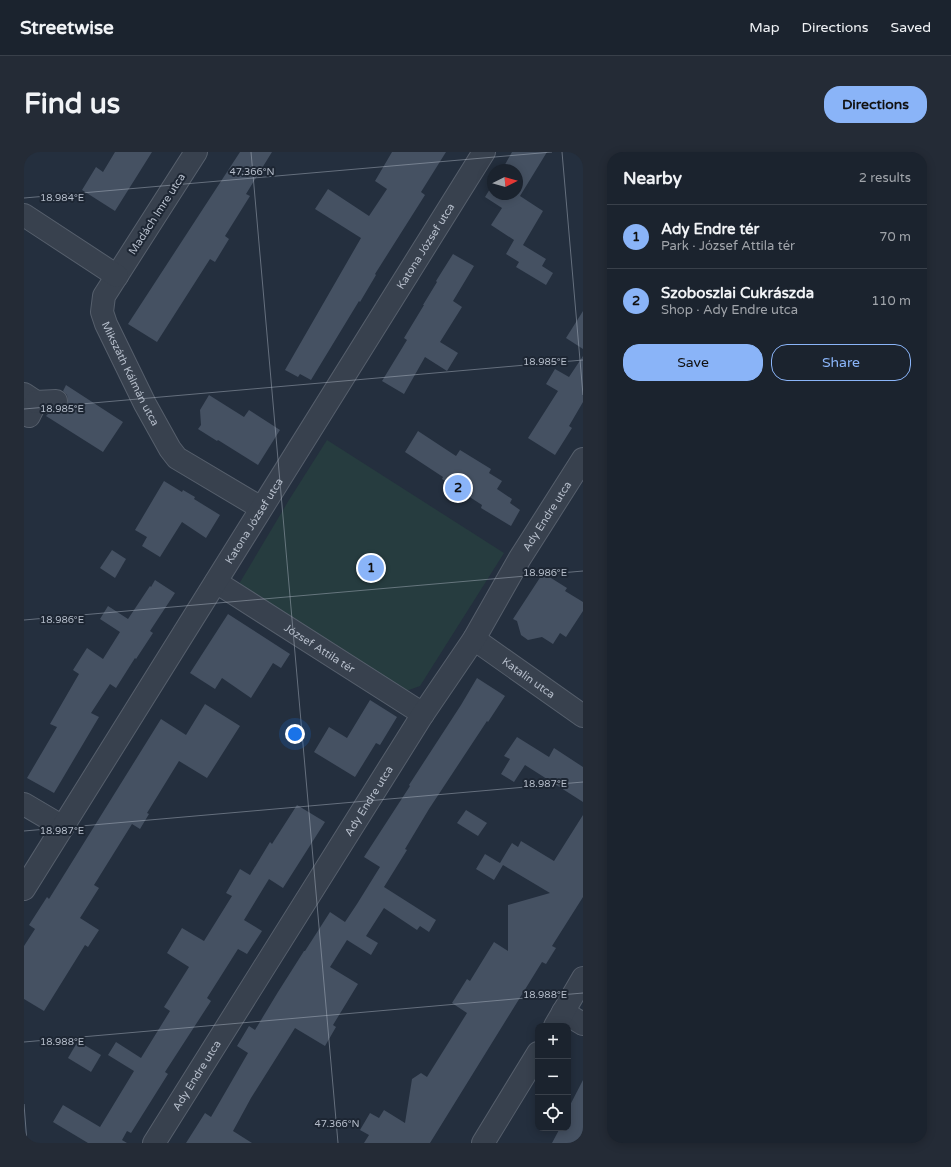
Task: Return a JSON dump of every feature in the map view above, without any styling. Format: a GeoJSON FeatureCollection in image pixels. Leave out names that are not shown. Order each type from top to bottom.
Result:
{"type":"FeatureCollection","features":[{"type":"Feature","properties":{"kind":"street","name":"Madách Imre utca"},"geometry":{"type":"LineString","coordinates":[[117,276],[196,152]]}},
{"type":"Feature","properties":{"kind":"street","name":"Katona József utca"},"geometry":{"type":"LineString","coordinates":[[24,889],[484,152]]}},
{"type":"Feature","properties":{"kind":"street"},"geometry":{"type":"LineString","coordinates":[[24,215],[117,276]]}},
{"type":"Feature","properties":{"kind":"street","name":"Mikszáth Kálmán utca"},"geometry":{"type":"LineString","coordinates":[[117,276],[104,296],[102,312],[106,324],[145,404],[170,449],[177,458],[186,464],[261,508]]}},
{"type":"Feature","properties":{"kind":"street","name":"Ady Endre utca"},"geometry":{"type":"LineString","coordinates":[[154,1143],[423,714],[474,639],[520,558],[583,459]]}},
{"type":"Feature","properties":{"kind":"street","name":"József Attila tér"},"geometry":{"type":"LineString","coordinates":[[216,582],[423,714]]}},
{"type":"Feature","properties":{"kind":"street","name":"Katalin utca"},"geometry":{"type":"LineString","coordinates":[[474,639],[583,716]]}},
{"type":"Feature","properties":{"kind":"street"},"geometry":{"type":"LineString","coordinates":[[24,804],[63,827]]}},
{"type":"Feature","properties":{"kind":"street"},"geometry":{"type":"LineString","coordinates":[[583,978],[559,1019],[583,1024]]}},
{"type":"Feature","properties":{"kind":"street"},"geometry":{"type":"LineString","coordinates":[[483,1143],[535,1058]]}},
{"type":"Feature","properties":{"kind":"green space"},"geometry":{"type":"Polygon","coordinates":[[[327,440],[504,553],[420,686],[406,691],[239,584],[327,440]]]}},
{"type":"Feature","properties":{"kind":"building"},"geometry":{"type":"Polygon","coordinates":[[[115,152],[152,152],[115,211],[82,190],[96,167],[103,172],[115,152]]]}},
{"type":"Feature","properties":{"kind":"building"},"geometry":{"type":"Polygon","coordinates":[[[240,152],[272,152],[246,194],[250,196],[225,236],[229,239],[215,262],[210,259],[157,342],[128,324],[240,152]]]}},
{"type":"Feature","properties":{"kind":"building"},"geometry":{"type":"Polygon","coordinates":[[[392,152],[446,152],[421,192],[425,195],[311,380],[300,374],[298,377],[285,370],[361,238],[315,209],[328,189],[369,216],[387,189],[375,181],[392,152]]]}},
{"type":"Feature","properties":{"kind":"building"},"geometry":{"type":"Polygon","coordinates":[[[512,152],[547,152],[523,191],[523,164],[505,164],[512,152]]]}},
{"type":"Feature","properties":{"kind":"building"},"geometry":{"type":"Polygon","coordinates":[[[523,198],[543,211],[523,245],[546,259],[542,266],[553,273],[546,285],[516,267],[519,262],[506,254],[514,240],[491,225],[502,208],[490,200],[523,200],[523,198]]]}},
{"type":"Feature","properties":{"kind":"building"},"geometry":{"type":"Polygon","coordinates":[[[453,254],[474,266],[453,301],[462,307],[440,342],[458,353],[447,371],[425,357],[404,394],[382,381],[407,340],[404,338],[453,254]]]}},
{"type":"Feature","properties":{"kind":"building"},"geometry":{"type":"Polygon","coordinates":[[[583,311],[583,349],[566,338],[583,311]]]}},
{"type":"Feature","properties":{"kind":"building"},"geometry":{"type":"Polygon","coordinates":[[[583,356],[583,402],[569,426],[572,428],[555,455],[528,438],[558,391],[546,384],[555,369],[569,377],[583,356]]]}},
{"type":"Feature","properties":{"kind":"building"},"geometry":{"type":"Polygon","coordinates":[[[66,385],[123,422],[103,452],[46,416],[48,414],[62,412],[67,407],[67,395],[63,391],[66,385]]]}},
{"type":"Feature","properties":{"kind":"building"},"geometry":{"type":"Polygon","coordinates":[[[209,395],[244,417],[249,410],[280,430],[258,465],[198,429],[201,425],[200,410],[209,395]]]}},
{"type":"Feature","properties":{"kind":"building"},"geometry":{"type":"Polygon","coordinates":[[[418,431],[456,456],[460,450],[491,469],[489,473],[502,481],[497,489],[512,499],[510,503],[520,510],[511,526],[481,508],[482,505],[442,479],[443,477],[405,452],[418,431]]]}},
{"type":"Feature","properties":{"kind":"building"},"geometry":{"type":"Polygon","coordinates":[[[164,481],[182,492],[183,490],[195,497],[194,499],[220,515],[206,538],[182,522],[160,557],[142,546],[147,537],[135,530],[164,481]]]}},
{"type":"Feature","properties":{"kind":"building"},"geometry":{"type":"Polygon","coordinates":[[[112,550],[126,559],[115,578],[100,568],[112,550]]]}},
{"type":"Feature","properties":{"kind":"building"},"geometry":{"type":"Polygon","coordinates":[[[543,573],[567,588],[565,591],[583,602],[583,611],[566,637],[560,633],[553,644],[542,637],[528,640],[521,635],[517,621],[513,619],[543,573]]]}},
{"type":"Feature","properties":{"kind":"building"},"geometry":{"type":"Polygon","coordinates":[[[155,580],[175,593],[150,631],[153,633],[116,688],[110,684],[91,713],[99,717],[54,793],[27,778],[57,727],[50,724],[79,674],[73,670],[87,648],[103,659],[120,632],[100,619],[108,606],[128,619],[155,580]]]}},
{"type":"Feature","properties":{"kind":"building"},"geometry":{"type":"Polygon","coordinates":[[[228,614],[290,654],[281,668],[273,663],[251,698],[222,678],[215,689],[190,673],[228,614]]]}},
{"type":"Feature","properties":{"kind":"building"},"geometry":{"type":"Polygon","coordinates":[[[477,678],[505,696],[429,809],[405,849],[407,850],[384,887],[436,920],[429,932],[420,926],[417,930],[384,908],[366,936],[378,943],[371,955],[347,940],[330,967],[358,984],[333,1025],[336,1027],[325,1046],[295,1028],[251,1098],[233,1131],[252,1143],[186,1143],[205,1113],[211,1117],[248,1053],[237,1046],[249,1026],[255,1030],[330,912],[345,922],[357,904],[380,867],[364,857],[477,678]]]}},
{"type":"Feature","properties":{"kind":"building"},"geometry":{"type":"Polygon","coordinates":[[[370,700],[397,717],[380,745],[376,743],[355,777],[314,752],[329,727],[347,738],[370,700]]]}},
{"type":"Feature","properties":{"kind":"building"},"geometry":{"type":"Polygon","coordinates":[[[205,704],[240,726],[207,778],[179,761],[147,813],[149,814],[140,829],[132,824],[94,885],[99,888],[80,918],[99,930],[88,947],[85,945],[44,1011],[24,999],[24,946],[35,929],[29,925],[47,897],[49,899],[161,719],[186,735],[205,704]]]}},
{"type":"Feature","properties":{"kind":"building"},"geometry":{"type":"Polygon","coordinates":[[[517,737],[549,757],[554,748],[583,767],[583,802],[525,765],[514,782],[501,774],[510,759],[504,756],[517,737]]]}},
{"type":"Feature","properties":{"kind":"building"},"geometry":{"type":"Polygon","coordinates":[[[297,805],[325,822],[283,888],[269,879],[244,920],[262,931],[247,954],[238,949],[207,998],[211,1001],[165,1072],[168,1074],[131,1133],[127,1131],[122,1140],[127,1143],[88,1143],[53,1122],[63,1105],[100,1127],[134,1071],[108,1055],[116,1042],[141,1058],[170,1011],[164,1007],[189,967],[167,953],[182,928],[204,941],[232,896],[226,893],[240,869],[250,875],[270,842],[272,844],[297,805]]]}},
{"type":"Feature","properties":{"kind":"building"},"geometry":{"type":"Polygon","coordinates":[[[466,810],[487,823],[478,836],[457,823],[466,810]]]}},
{"type":"Feature","properties":{"kind":"building"},"geometry":{"type":"Polygon","coordinates":[[[583,815],[583,897],[552,946],[556,948],[546,964],[542,962],[430,1143],[364,1143],[369,1135],[360,1130],[370,1113],[379,1118],[384,1110],[405,1123],[412,1079],[421,1073],[427,1077],[467,1013],[452,1003],[467,979],[470,981],[494,942],[508,951],[508,905],[550,893],[503,865],[494,880],[476,869],[485,854],[500,863],[512,843],[518,847],[521,841],[554,861],[583,815]]]}},
{"type":"Feature","properties":{"kind":"building"},"geometry":{"type":"Polygon","coordinates":[[[78,1041],[101,1055],[91,1072],[68,1058],[78,1041]]]}},
{"type":"Feature","properties":{"kind":"building"},"geometry":{"type":"Polygon","coordinates":[[[583,1080],[583,1143],[552,1143],[558,1131],[571,1131],[571,1103],[583,1080]]]}},
{"type":"Feature","properties":{"kind":"place","name":"Szoboszlai Cukrászda"},"geometry":{"type":"Point","coordinates":[458,488]}},
{"type":"Feature","properties":{"kind":"place","name":"Ady Endre tér"},"geometry":{"type":"Point","coordinates":[371,568]}}]}
